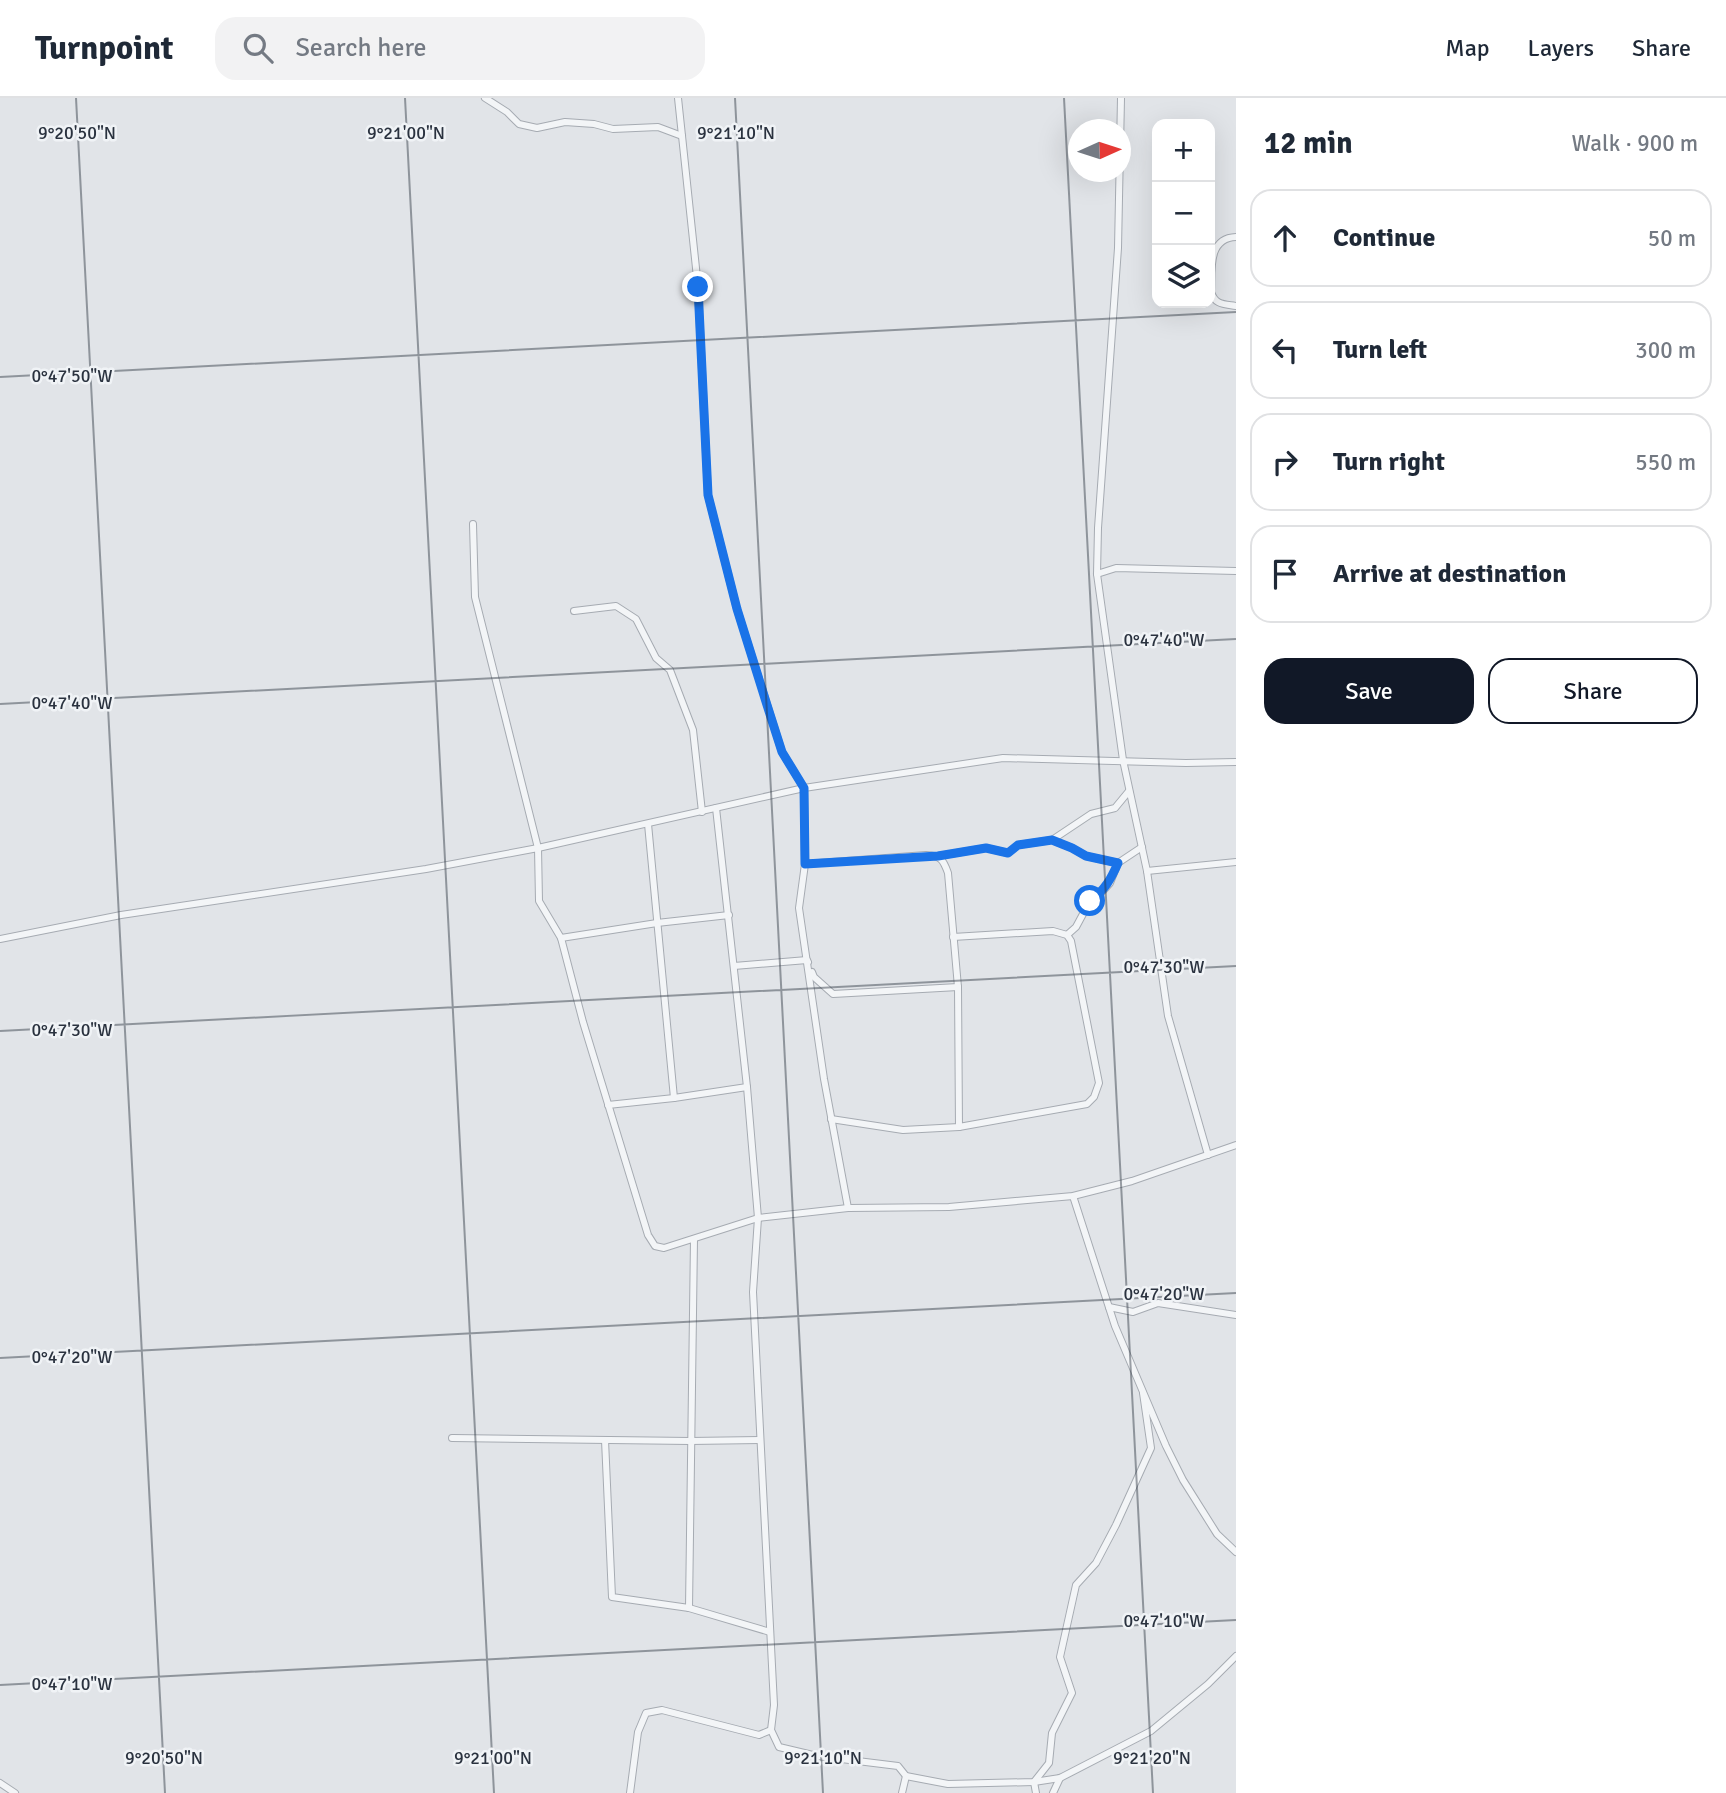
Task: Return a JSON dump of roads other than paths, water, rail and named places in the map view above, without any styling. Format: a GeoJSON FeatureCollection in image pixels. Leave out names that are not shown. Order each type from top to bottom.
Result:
{"type":"FeatureCollection","features":[{"type":"Feature","properties":{"kind":"street"},"geometry":{"type":"LineString","coordinates":[[485,98],[507,112],[519,124],[537,128],[565,122],[594,124],[613,129],[658,127],[682,136]]}},
{"type":"Feature","properties":{"kind":"street"},"geometry":{"type":"LineString","coordinates":[[678,98],[698,287],[708,495],[737,609],[782,752],[804,788],[805,864],[799,908],[831,1119],[848,1209]]}},
{"type":"Feature","properties":{"kind":"street"},"geometry":{"type":"LineString","coordinates":[[1121,98],[1118,248],[1097,574],[1123,760],[1147,871],[1168,1016],[1208,1155]]}},
{"type":"Feature","properties":{"kind":"street"},"geometry":{"type":"LineString","coordinates":[[1236,237],[1223,239],[1216,246],[1211,292],[1213,299],[1220,304],[1236,306]]}},
{"type":"Feature","properties":{"kind":"street"},"geometry":{"type":"LineString","coordinates":[[473,524],[475,597],[538,848],[539,901],[561,938],[608,1105],[651,1242],[655,1246],[664,1248],[758,1218],[848,1209],[949,1207],[1073,1196],[1132,1181],[1236,1145]]}},
{"type":"Feature","properties":{"kind":"street"},"geometry":{"type":"LineString","coordinates":[[1097,574],[1116,568],[1236,571]]}},
{"type":"Feature","properties":{"kind":"street"},"geometry":{"type":"LineString","coordinates":[[574,611],[616,606],[636,619],[656,658],[670,670],[693,730],[702,812]]}},
{"type":"Feature","properties":{"kind":"street"},"geometry":{"type":"LineString","coordinates":[[0,939],[121,915],[426,869],[538,848],[804,788],[1003,758],[1236,762]]}},
{"type":"Feature","properties":{"kind":"street"},"geometry":{"type":"LineString","coordinates":[[805,864],[938,856],[986,848],[1008,853],[1018,845],[1052,840],[1091,814],[1115,808],[1129,791]]}},
{"type":"Feature","properties":{"kind":"street"},"geometry":{"type":"LineString","coordinates":[[716,808],[747,1087],[758,1218],[753,1292],[774,1705],[771,1730],[779,1747],[817,1756],[898,1766],[906,1776],[948,1784],[1034,1782],[1060,1778],[1152,1731],[1208,1684],[1236,1656]]}},
{"type":"Feature","properties":{"kind":"street"},"geometry":{"type":"LineString","coordinates":[[648,824],[674,1098]]}},
{"type":"Feature","properties":{"kind":"street"},"geometry":{"type":"LineString","coordinates":[[1052,840],[1086,856],[1118,863]]}},
{"type":"Feature","properties":{"kind":"street"},"geometry":{"type":"LineString","coordinates":[[1067,935],[1076,927],[1090,901],[1110,883],[1118,863],[1142,847]]}},
{"type":"Feature","properties":{"kind":"street"},"geometry":{"type":"LineString","coordinates":[[938,856],[943,860],[947,873],[958,987],[959,1127]]}},
{"type":"Feature","properties":{"kind":"street"},"geometry":{"type":"LineString","coordinates":[[1147,871],[1236,862]]}},
{"type":"Feature","properties":{"kind":"street"},"geometry":{"type":"LineString","coordinates":[[561,938],[729,915]]}},
{"type":"Feature","properties":{"kind":"street"},"geometry":{"type":"LineString","coordinates":[[953,937],[1053,930],[1067,935]]}},
{"type":"Feature","properties":{"kind":"street"},"geometry":{"type":"LineString","coordinates":[[831,1119],[904,1130],[959,1127],[1087,1104],[1094,1097],[1099,1083],[1096,1059],[1067,935]]}},
{"type":"Feature","properties":{"kind":"street"},"geometry":{"type":"LineString","coordinates":[[734,966],[807,960]]}},
{"type":"Feature","properties":{"kind":"street"},"geometry":{"type":"LineString","coordinates":[[807,960],[814,977],[833,994],[958,987]]}},
{"type":"Feature","properties":{"kind":"street"},"geometry":{"type":"LineString","coordinates":[[608,1105],[747,1087]]}},
{"type":"Feature","properties":{"kind":"street"},"geometry":{"type":"LineString","coordinates":[[1073,1196],[1109,1307],[1143,1393],[1182,1480],[1216,1534],[1236,1552]]}},
{"type":"Feature","properties":{"kind":"street"},"geometry":{"type":"LineString","coordinates":[[689,1608],[694,1239]]}},
{"type":"Feature","properties":{"kind":"street"},"geometry":{"type":"LineString","coordinates":[[1109,1307],[1133,1312],[1158,1303],[1236,1315]]}},
{"type":"Feature","properties":{"kind":"street"},"geometry":{"type":"LineString","coordinates":[[1036,1793],[1034,1782],[1049,1763],[1052,1733],[1072,1693],[1060,1657],[1076,1585],[1096,1563],[1151,1448],[1143,1393]]}},
{"type":"Feature","properties":{"kind":"street"},"geometry":{"type":"LineString","coordinates":[[452,1438],[760,1440]]}},
{"type":"Feature","properties":{"kind":"street"},"geometry":{"type":"LineString","coordinates":[[605,1440],[612,1597],[689,1608],[770,1632]]}},
{"type":"Feature","properties":{"kind":"street"},"geometry":{"type":"LineString","coordinates":[[631,1793],[638,1732],[646,1713],[662,1710],[759,1735],[771,1730]]}},
{"type":"Feature","properties":{"kind":"street"},"geometry":{"type":"LineString","coordinates":[[902,1793],[906,1776]]}},
{"type":"Feature","properties":{"kind":"street"},"geometry":{"type":"LineString","coordinates":[[1053,1793],[1060,1778]]}},
{"type":"Feature","properties":{"kind":"street"},"geometry":{"type":"LineString","coordinates":[[0,1783],[15,1793]]}}]}
